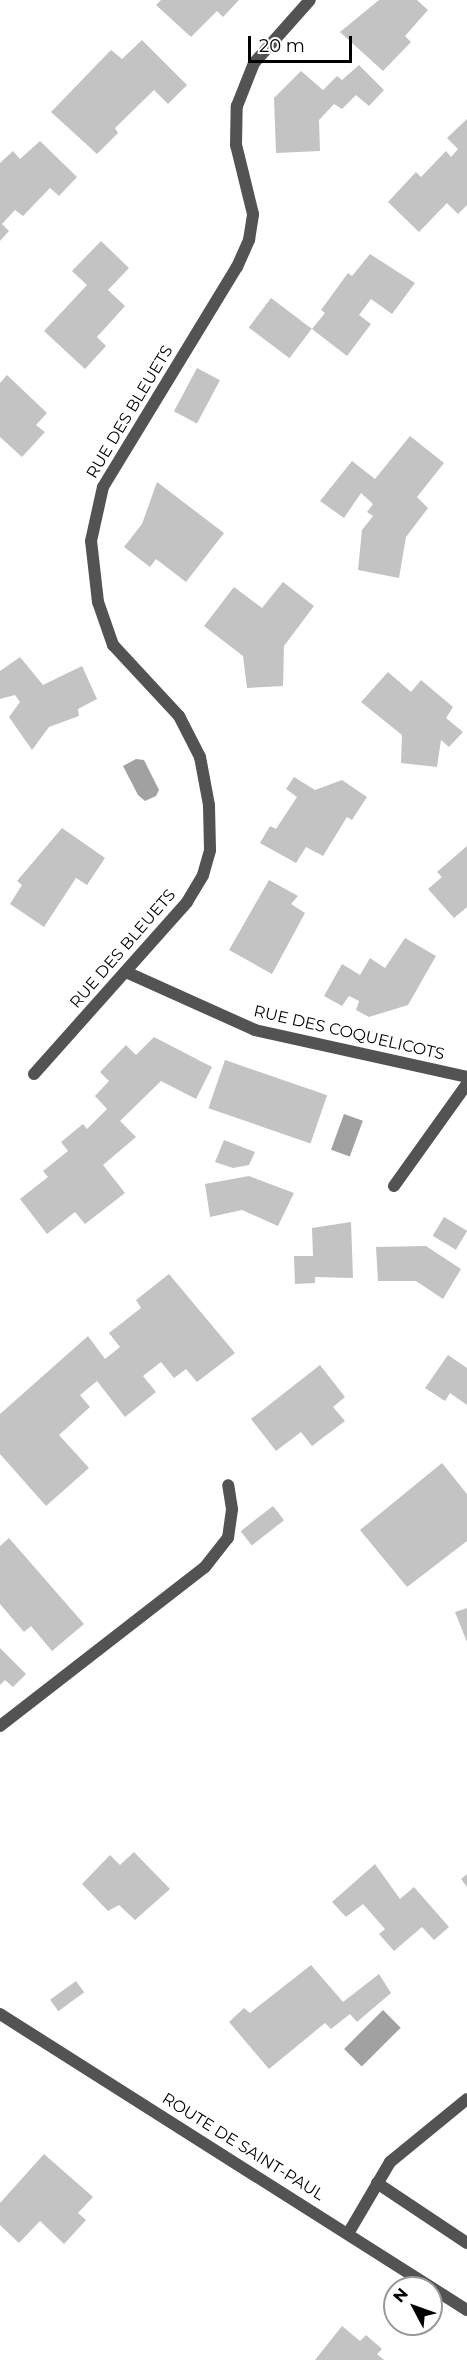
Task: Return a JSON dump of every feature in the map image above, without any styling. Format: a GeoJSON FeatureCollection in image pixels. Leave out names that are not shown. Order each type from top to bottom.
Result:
{"type":"FeatureCollection","features":[{"type":"Feature","properties":{"kind":"street","name":"RUE DES BLEUETS"},"geometry":{"type":"LineString","coordinates":[[34,1074],[187,902],[203,875],[210,850],[209,804],[200,757],[179,716],[113,645],[98,602],[91,541],[104,487],[237,267],[249,240],[253,214],[236,145],[237,106],[254,63],[310,0]]}},
{"type":"Feature","properties":{"kind":"street","name":"RUE DES COQUELICOTS"},"geometry":{"type":"LineString","coordinates":[[126,972],[255,1030],[467,1077]]}},
{"type":"Feature","properties":{"kind":"street"},"geometry":{"type":"LineString","coordinates":[[394,1186],[467,1084]]}},
{"type":"Feature","properties":{"kind":"street"},"geometry":{"type":"LineString","coordinates":[[0,1726],[205,1567],[228,1538],[232,1509],[228,1485]]}},
{"type":"Feature","properties":{"kind":"street","name":"ROUTE DE SAINT-PAUL"},"geometry":{"type":"LineString","coordinates":[[0,2014],[349,2232],[467,2310]]}},
{"type":"Feature","properties":{"kind":"street"},"geometry":{"type":"LineString","coordinates":[[349,2232],[390,2162],[467,2099]]}},
{"type":"Feature","properties":{"kind":"street"},"geometry":{"type":"LineString","coordinates":[[377,2183],[467,2243]]}},
{"type":"Feature","properties":{"kind":"shaded area"},"geometry":{"type":"Polygon","coordinates":[[[136,759],[144,760],[159,790],[156,796],[145,801],[138,795],[123,766],[136,759]]]}},
{"type":"Feature","properties":{"kind":"shaded area"},"geometry":{"type":"Polygon","coordinates":[[[344,1114],[363,1121],[350,1157],[331,1150],[344,1114]]]}},
{"type":"Feature","properties":{"kind":"shaded area"},"geometry":{"type":"Polygon","coordinates":[[[383,2010],[401,2028],[362,2067],[344,2049],[383,2010]]]}},
{"type":"Feature","properties":{"kind":"building"},"geometry":{"type":"Polygon","coordinates":[[[161,0],[239,0],[223,17],[217,11],[191,37],[156,5],[161,0]]]}},
{"type":"Feature","properties":{"kind":"building"},"geometry":{"type":"Polygon","coordinates":[[[379,0],[417,0],[428,10],[405,36],[411,42],[383,71],[340,32],[379,0]]]}},
{"type":"Feature","properties":{"kind":"building"},"geometry":{"type":"Polygon","coordinates":[[[142,40],[187,85],[168,104],[154,90],[115,128],[118,133],[97,154],[51,112],[111,50],[122,59],[142,40]]]}},
{"type":"Feature","properties":{"kind":"building"},"geometry":{"type":"Polygon","coordinates":[[[359,65],[384,90],[369,106],[356,95],[342,109],[334,104],[319,120],[320,151],[276,153],[274,98],[301,71],[323,90],[337,76],[342,80],[359,65]]]}},
{"type":"Feature","properties":{"kind":"building"},"geometry":{"type":"Polygon","coordinates":[[[467,119],[467,205],[458,214],[447,203],[419,232],[388,202],[416,172],[421,177],[446,151],[451,157],[458,149],[447,138],[467,119]]]}},
{"type":"Feature","properties":{"kind":"building"},"geometry":{"type":"Polygon","coordinates":[[[40,141],[77,177],[59,196],[50,188],[23,216],[15,210],[2,224],[9,231],[0,241],[0,163],[13,151],[20,159],[40,141]]]}},
{"type":"Feature","properties":{"kind":"building"},"geometry":{"type":"Polygon","coordinates":[[[101,241],[129,268],[108,290],[125,306],[97,337],[106,346],[85,369],[44,331],[87,285],[72,271],[101,241]]]}},
{"type":"Feature","properties":{"kind":"building"},"geometry":{"type":"Polygon","coordinates":[[[370,254],[415,283],[392,314],[371,299],[359,315],[371,324],[347,356],[312,329],[325,313],[321,310],[348,273],[352,276],[370,254]]]}},
{"type":"Feature","properties":{"kind":"building"},"geometry":{"type":"Polygon","coordinates":[[[271,298],[312,329],[289,358],[249,328],[271,298]]]}},
{"type":"Feature","properties":{"kind":"building"},"geometry":{"type":"Polygon","coordinates":[[[197,368],[220,380],[197,423],[174,411],[197,368]]]}},
{"type":"Feature","properties":{"kind":"building"},"geometry":{"type":"Polygon","coordinates":[[[7,375],[47,413],[36,425],[45,432],[22,457],[0,437],[0,383],[7,375]]]}},
{"type":"Feature","properties":{"kind":"building"},"geometry":{"type":"Polygon","coordinates":[[[410,436],[444,463],[417,497],[428,508],[406,537],[399,578],[358,570],[362,530],[373,516],[367,512],[373,504],[361,493],[344,518],[320,501],[352,461],[375,479],[410,436]]]}},
{"type":"Feature","properties":{"kind":"building"},"geometry":{"type":"Polygon","coordinates":[[[157,482],[224,533],[186,582],[156,559],[150,567],[124,547],[142,524],[157,482]]]}},
{"type":"Feature","properties":{"kind":"building"},"geometry":{"type":"Polygon","coordinates":[[[283,582],[314,606],[284,646],[283,686],[247,688],[243,656],[204,626],[234,587],[262,608],[283,582]]]}},
{"type":"Feature","properties":{"kind":"building"},"geometry":{"type":"Polygon","coordinates":[[[20,657],[43,685],[82,666],[97,699],[78,709],[79,716],[49,727],[32,750],[9,717],[20,702],[15,695],[0,699],[0,671],[20,657]]]}},
{"type":"Feature","properties":{"kind":"building"},"geometry":{"type":"Polygon","coordinates":[[[388,672],[411,692],[421,680],[453,707],[446,718],[463,732],[449,747],[441,740],[437,767],[401,763],[402,735],[361,702],[388,672]]]}},
{"type":"Feature","properties":{"kind":"building"},"geometry":{"type":"Polygon","coordinates":[[[294,777],[315,790],[342,780],[367,797],[352,820],[347,817],[323,856],[306,847],[296,863],[260,843],[270,826],[276,829],[297,797],[286,789],[294,777]]]}},
{"type":"Feature","properties":{"kind":"building"},"geometry":{"type":"Polygon","coordinates":[[[62,828],[105,858],[87,885],[76,878],[44,927],[10,904],[22,885],[17,881],[62,828]]]}},
{"type":"Feature","properties":{"kind":"building"},"geometry":{"type":"Polygon","coordinates":[[[467,846],[467,907],[454,918],[428,889],[442,877],[437,872],[467,846]]]}},
{"type":"Feature","properties":{"kind":"building"},"geometry":{"type":"Polygon","coordinates":[[[269,880],[298,896],[291,904],[305,913],[272,974],[229,950],[269,880]]]}},
{"type":"Feature","properties":{"kind":"building"},"geometry":{"type":"Polygon","coordinates":[[[405,938],[436,956],[408,1005],[369,1017],[356,1010],[359,1001],[349,996],[342,1006],[324,996],[342,964],[360,975],[370,958],[385,968],[405,938]]]}},
{"type":"Feature","properties":{"kind":"building"},"geometry":{"type":"Polygon","coordinates":[[[154,1037],[212,1067],[196,1099],[161,1081],[120,1121],[136,1137],[103,1165],[125,1193],[85,1224],[75,1212],[47,1234],[20,1199],[48,1177],[43,1171],[68,1151],[61,1142],[83,1124],[87,1129],[107,1109],[95,1096],[109,1081],[100,1072],[126,1045],[136,1055],[154,1037]]]}},
{"type":"Feature","properties":{"kind":"building"},"geometry":{"type":"Polygon","coordinates":[[[225,1060],[327,1095],[311,1143],[208,1108],[225,1060]]]}},
{"type":"Feature","properties":{"kind":"building"},"geometry":{"type":"Polygon","coordinates":[[[224,1140],[255,1152],[249,1165],[233,1168],[215,1162],[224,1140]]]}},
{"type":"Feature","properties":{"kind":"building"},"geometry":{"type":"Polygon","coordinates":[[[249,1176],[294,1193],[278,1226],[242,1210],[210,1217],[205,1184],[249,1176]]]}},
{"type":"Feature","properties":{"kind":"building"},"geometry":{"type":"Polygon","coordinates":[[[444,1217],[467,1231],[456,1250],[433,1236],[444,1217]]]}},
{"type":"Feature","properties":{"kind":"building"},"geometry":{"type":"Polygon","coordinates":[[[351,1222],[353,1278],[315,1277],[315,1283],[295,1284],[294,1256],[313,1256],[312,1228],[351,1222]]]}},
{"type":"Feature","properties":{"kind":"building"},"geometry":{"type":"Polygon","coordinates":[[[426,1246],[461,1269],[443,1299],[416,1281],[378,1281],[376,1247],[426,1246]]]}},
{"type":"Feature","properties":{"kind":"building"},"geometry":{"type":"Polygon","coordinates":[[[169,1274],[235,1353],[197,1382],[186,1369],[174,1378],[161,1362],[143,1376],[156,1392],[125,1417],[97,1381],[80,1395],[90,1407],[59,1435],[89,1468],[46,1506],[0,1454],[0,1414],[88,1336],[105,1359],[120,1347],[109,1333],[141,1308],[136,1300],[169,1274]]]}},
{"type":"Feature","properties":{"kind":"building"},"geometry":{"type":"Polygon","coordinates":[[[448,1355],[467,1368],[467,1405],[450,1393],[445,1401],[425,1388],[448,1355]]]}},
{"type":"Feature","properties":{"kind":"building"},"geometry":{"type":"Polygon","coordinates":[[[320,1365],[345,1397],[333,1407],[345,1421],[312,1446],[301,1432],[276,1451],[251,1419],[320,1365]]]}},
{"type":"Feature","properties":{"kind":"building"},"geometry":{"type":"Polygon","coordinates":[[[442,1463],[467,1494],[467,1541],[407,1587],[360,1530],[442,1463]]]}},
{"type":"Feature","properties":{"kind":"building"},"geometry":{"type":"Polygon","coordinates":[[[273,1506],[284,1520],[252,1545],[241,1531],[273,1506]]]}},
{"type":"Feature","properties":{"kind":"building"},"geometry":{"type":"Polygon","coordinates":[[[9,1538],[84,1624],[52,1651],[31,1626],[24,1632],[0,1604],[0,1546],[9,1538]]]}},
{"type":"Feature","properties":{"kind":"building"},"geometry":{"type":"Polygon","coordinates":[[[467,1608],[467,1642],[455,1612],[467,1608]]]}},
{"type":"Feature","properties":{"kind":"building"},"geometry":{"type":"Polygon","coordinates":[[[0,1648],[26,1674],[13,1687],[5,1680],[0,1685],[0,1648]]]}},
{"type":"Feature","properties":{"kind":"building"},"geometry":{"type":"Polygon","coordinates":[[[134,1852],[170,1889],[135,1920],[119,1905],[108,1911],[82,1884],[110,1855],[120,1865],[134,1852]]]}},
{"type":"Feature","properties":{"kind":"building"},"geometry":{"type":"Polygon","coordinates":[[[375,1864],[400,1899],[414,1887],[449,1927],[434,1940],[422,1927],[394,1951],[379,1934],[385,1929],[363,1904],[346,1917],[332,1902],[375,1864]]]}},
{"type":"Feature","properties":{"kind":"building"},"geometry":{"type":"Polygon","coordinates":[[[467,1874],[467,1887],[461,1879],[467,1874]]]}},
{"type":"Feature","properties":{"kind":"building"},"geometry":{"type":"Polygon","coordinates":[[[311,1965],[343,2002],[379,1974],[391,1993],[357,2022],[350,2014],[331,2029],[325,2023],[269,2069],[229,2022],[244,2008],[250,2013],[311,1965]]]}},
{"type":"Feature","properties":{"kind":"building"},"geometry":{"type":"Polygon","coordinates":[[[76,1981],[84,1992],[58,2011],[50,2000],[76,1981]]]}},
{"type":"Feature","properties":{"kind":"building"},"geometry":{"type":"Polygon","coordinates":[[[44,2154],[93,2197],[78,2213],[86,2220],[64,2244],[40,2221],[19,2243],[0,2225],[0,2203],[44,2154]]]}},
{"type":"Feature","properties":{"kind":"building"},"geometry":{"type":"Polygon","coordinates":[[[342,2326],[360,2341],[366,2335],[382,2349],[377,2354],[384,2360],[315,2360],[342,2326]]]}}]}
